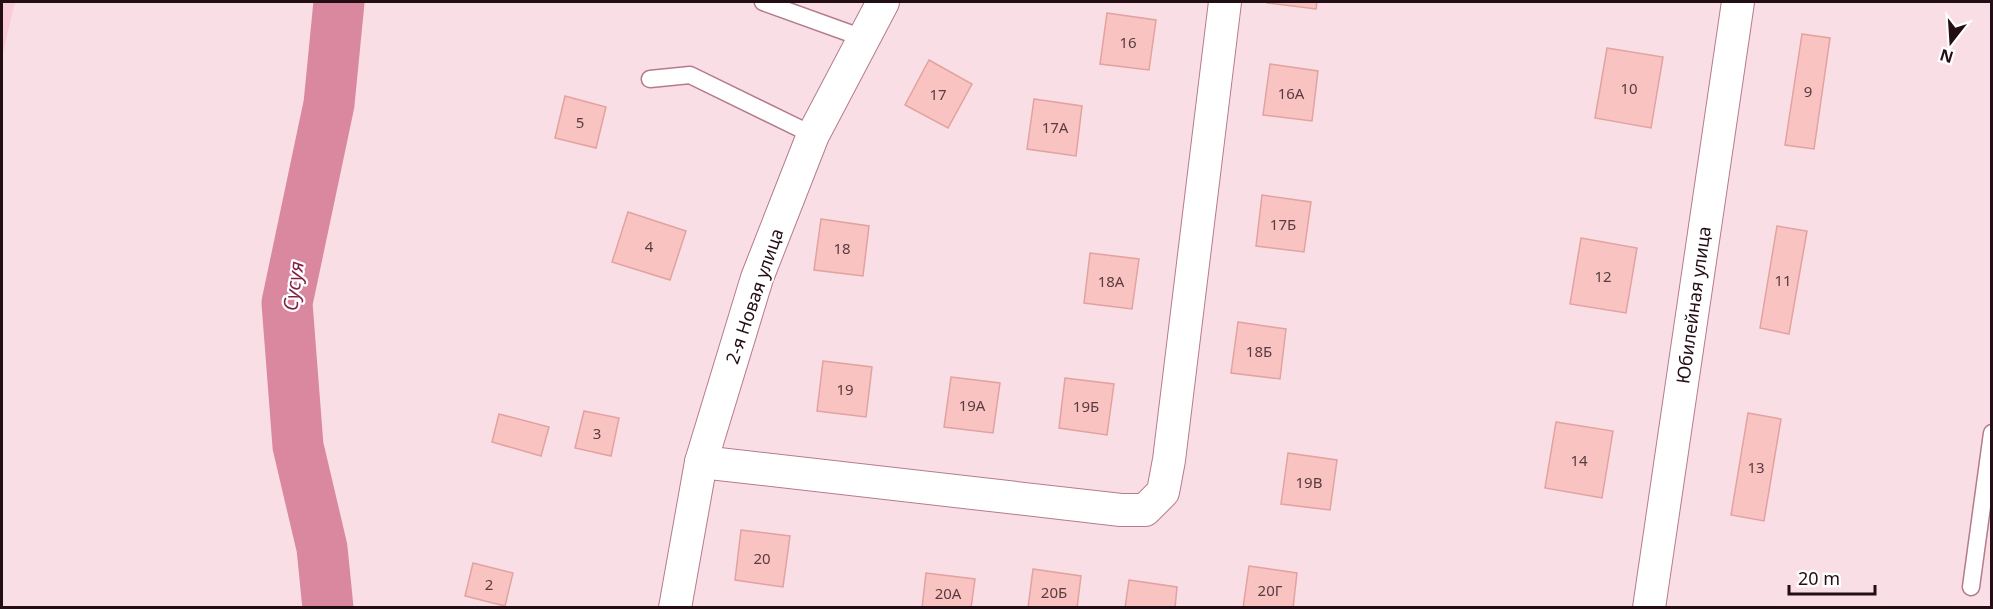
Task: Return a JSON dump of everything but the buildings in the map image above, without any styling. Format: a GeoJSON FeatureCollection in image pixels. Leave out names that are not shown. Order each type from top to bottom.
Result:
{"type":"FeatureCollection","features":[{"type":"Feature","properties":{"kind":"street","name":"2-я Новая улица"},"geometry":{"type":"LineString","coordinates":[[675,608],[701,462],[757,278],[813,135],[883,2]]}},
{"type":"Feature","properties":{"kind":"street"},"geometry":{"type":"LineString","coordinates":[[701,462],[1121,510],[1145,510],[1163,492],[1169,460],[1225,2]]}},
{"type":"Feature","properties":{"kind":"street","name":"Юбилейная улица"},"geometry":{"type":"LineString","coordinates":[[1649,608],[1738,2]]}},
{"type":"Feature","properties":{"kind":"lane"},"geometry":{"type":"LineString","coordinates":[[763,2],[863,38]]}},
{"type":"Feature","properties":{"kind":"lane"},"geometry":{"type":"LineString","coordinates":[[650,79],[690,75],[813,135]]}},
{"type":"Feature","properties":{"kind":"lane"},"geometry":{"type":"LineString","coordinates":[[1971,587],[1992,433]]}},
{"type":"Feature","properties":{"kind":"shaded area"},"geometry":{"type":"Polygon","coordinates":[[[2,2],[15,2],[2,57],[2,2]]]}},
{"type":"Feature","properties":{"kind":"waterway","name":"Сусуя"},"geometry":{"type":"LineString","coordinates":[[328,608],[322,548],[298,446],[287,303],[329,104],[339,2]]}}]}
